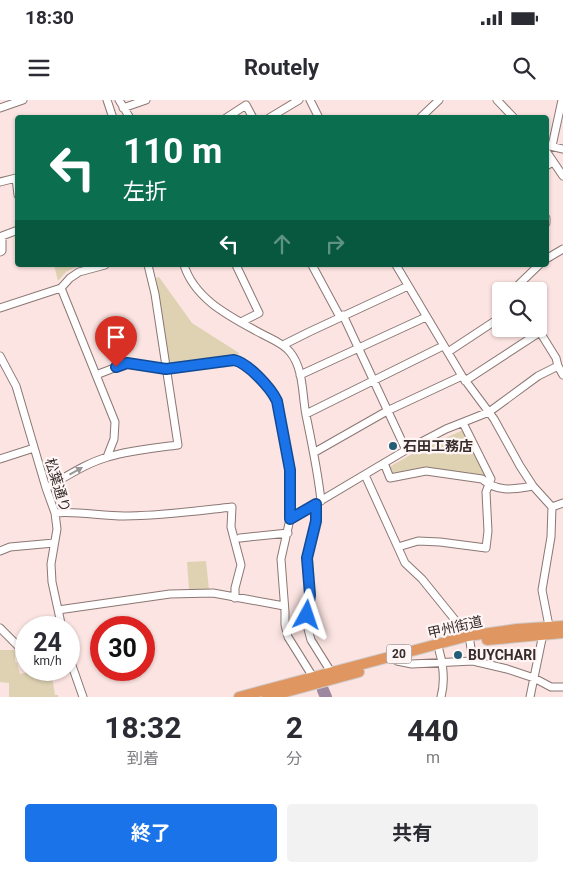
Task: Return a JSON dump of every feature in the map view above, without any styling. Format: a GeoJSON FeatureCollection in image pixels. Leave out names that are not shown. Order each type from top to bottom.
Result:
{"type":"FeatureCollection","features":[{"type":"Feature","properties":{"kind":"highway","name":"甲州街道"},"geometry":{"type":"LineString","coordinates":[[238,697],[331,672],[469,639],[546,630],[563,626]]}},
{"type":"Feature","properties":{"kind":"highway","name":"甲州街道"},"geometry":{"type":"LineString","coordinates":[[546,630],[563,633]]}},
{"type":"Feature","properties":{"kind":"highway","name":"甲州街道"},"geometry":{"type":"LineString","coordinates":[[268,697],[439,650],[469,639]]}},
{"type":"Feature","properties":{"kind":"street"},"geometry":{"type":"LineString","coordinates":[[0,108],[23,100]]}},
{"type":"Feature","properties":{"kind":"street"},"geometry":{"type":"LineString","coordinates":[[107,100],[112,115]]}},
{"type":"Feature","properties":{"kind":"street"},"geometry":{"type":"LineString","coordinates":[[119,100],[128,115]]}},
{"type":"Feature","properties":{"kind":"street"},"geometry":{"type":"LineString","coordinates":[[123,108],[146,100]]}},
{"type":"Feature","properties":{"kind":"street"},"geometry":{"type":"LineString","coordinates":[[274,115],[299,100]]}},
{"type":"Feature","properties":{"kind":"street"},"geometry":{"type":"LineString","coordinates":[[310,100],[318,115]]}},
{"type":"Feature","properties":{"kind":"street"},"geometry":{"type":"LineString","coordinates":[[423,115],[439,100]]}},
{"type":"Feature","properties":{"kind":"street"},"geometry":{"type":"LineString","coordinates":[[549,144],[562,100]]}},
{"type":"Feature","properties":{"kind":"street"},"geometry":{"type":"LineString","coordinates":[[500,101],[512,115]]}},
{"type":"Feature","properties":{"kind":"street"},"geometry":{"type":"LineString","coordinates":[[231,115],[246,106],[251,115]]}},
{"type":"Feature","properties":{"kind":"street"},"geometry":{"type":"LineString","coordinates":[[549,147],[563,149]]}},
{"type":"Feature","properties":{"kind":"street"},"geometry":{"type":"LineString","coordinates":[[549,150],[553,162],[563,176]]}},
{"type":"Feature","properties":{"kind":"street"},"geometry":{"type":"LineString","coordinates":[[549,164],[553,162]]}},
{"type":"Feature","properties":{"kind":"street"},"geometry":{"type":"LineString","coordinates":[[0,182],[15,178]]}},
{"type":"Feature","properties":{"kind":"street"},"geometry":{"type":"LineString","coordinates":[[0,252],[2,252],[2,236],[15,231]]}},
{"type":"Feature","properties":{"kind":"street"},"geometry":{"type":"LineString","coordinates":[[549,258],[563,249]]}},
{"type":"Feature","properties":{"kind":"street"},"geometry":{"type":"LineString","coordinates":[[0,308],[61,288],[79,272],[98,267]]}},
{"type":"Feature","properties":{"kind":"street"},"geometry":{"type":"LineString","coordinates":[[46,488],[107,457],[178,445],[155,294],[148,267]]}},
{"type":"Feature","properties":{"kind":"street"},"geometry":{"type":"LineString","coordinates":[[185,267],[193,285],[202,295],[241,322],[283,346],[292,354],[300,375],[314,452],[319,503],[307,558],[310,595],[308,622],[312,640],[331,672]]}},
{"type":"Feature","properties":{"kind":"street"},"geometry":{"type":"LineString","coordinates":[[237,267],[259,313],[241,322]]}},
{"type":"Feature","properties":{"kind":"street"},"geometry":{"type":"LineString","coordinates":[[313,267],[342,316],[406,450]]}},
{"type":"Feature","properties":{"kind":"street"},"geometry":{"type":"LineString","coordinates":[[397,267],[464,378],[489,412],[520,466],[533,486],[552,507],[551,537],[542,590],[546,630],[530,697]]}},
{"type":"Feature","properties":{"kind":"street"},"geometry":{"type":"LineString","coordinates":[[521,282],[537,267]]}},
{"type":"Feature","properties":{"kind":"street"},"geometry":{"type":"LineString","coordinates":[[283,346],[342,316],[408,286]]}},
{"type":"Feature","properties":{"kind":"street"},"geometry":{"type":"LineString","coordinates":[[61,288],[115,422],[114,439],[107,457]]}},
{"type":"Feature","properties":{"kind":"street"},"geometry":{"type":"LineString","coordinates":[[300,375],[426,317]]}},
{"type":"Feature","properties":{"kind":"street"},"geometry":{"type":"LineString","coordinates":[[306,414],[372,380],[446,349],[492,322]]}},
{"type":"Feature","properties":{"kind":"street"},"geometry":{"type":"LineString","coordinates":[[314,452],[387,411],[464,378],[528,337]]}},
{"type":"Feature","properties":{"kind":"street"},"geometry":{"type":"LineString","coordinates":[[543,337],[556,358],[563,375]]}},
{"type":"Feature","properties":{"kind":"street"},"geometry":{"type":"LineString","coordinates":[[556,358],[563,355]]}},
{"type":"Feature","properties":{"kind":"street","name":"松葉通り"},"geometry":{"type":"LineString","coordinates":[[0,356],[16,386],[55,513],[57,529],[50,564],[59,616]]}},
{"type":"Feature","properties":{"kind":"street"},"geometry":{"type":"LineString","coordinates":[[96,375],[127,363],[166,369],[234,360],[243,364],[268,387],[277,401],[290,470],[290,519],[280,559],[285,625],[288,637],[313,677]]}},
{"type":"Feature","properties":{"kind":"street"},"geometry":{"type":"LineString","coordinates":[[290,519],[406,450],[446,429],[489,412],[538,376],[558,366]]}},
{"type":"Feature","properties":{"kind":"street"},"geometry":{"type":"LineString","coordinates":[[398,547],[418,541],[486,548],[488,531],[486,492],[491,478],[464,422]]}},
{"type":"Feature","properties":{"kind":"street"},"geometry":{"type":"LineString","coordinates":[[0,459],[34,448]]}},
{"type":"Feature","properties":{"kind":"street"},"geometry":{"type":"LineString","coordinates":[[384,463],[390,478],[426,471],[482,479],[489,485],[501,490],[533,486]]}},
{"type":"Feature","properties":{"kind":"street"},"geometry":{"type":"LineString","coordinates":[[364,475],[406,563],[422,579],[469,639],[473,660]]}},
{"type":"Feature","properties":{"kind":"street"},"geometry":{"type":"LineString","coordinates":[[552,507],[563,503]]}},
{"type":"Feature","properties":{"kind":"street"},"geometry":{"type":"LineString","coordinates":[[55,513],[150,516],[232,507],[231,527],[241,565],[235,588],[235,598]]}},
{"type":"Feature","properties":{"kind":"street"},"geometry":{"type":"LineString","coordinates":[[240,538],[288,532]]}},
{"type":"Feature","properties":{"kind":"street"},"geometry":{"type":"LineString","coordinates":[[0,551],[10,547],[54,543]]}},
{"type":"Feature","properties":{"kind":"street"},"geometry":{"type":"LineString","coordinates":[[58,610],[170,594],[213,594],[284,606]]}},
{"type":"Feature","properties":{"kind":"street"},"geometry":{"type":"LineString","coordinates":[[0,628],[15,643]]}},
{"type":"Feature","properties":{"kind":"street"},"geometry":{"type":"LineString","coordinates":[[439,650],[442,662],[441,697]]}},
{"type":"Feature","properties":{"kind":"street"},"geometry":{"type":"LineString","coordinates":[[397,661],[412,664],[473,660],[534,678],[552,687],[563,687]]}},
{"type":"Feature","properties":{"kind":"street"},"geometry":{"type":"LineString","coordinates":[[77,681],[84,697]]}},
{"type":"Feature","properties":{"kind":"shaded area"},"geometry":{"type":"Polygon","coordinates":[[[54,267],[76,267],[66,272],[58,281],[54,267]]]}},
{"type":"Feature","properties":{"kind":"shaded area"},"geometry":{"type":"Polygon","coordinates":[[[159,277],[192,323],[239,353],[238,355],[172,363],[169,361],[156,278],[159,277]]]}},
{"type":"Feature","properties":{"kind":"shaded area"},"geometry":{"type":"Polygon","coordinates":[[[463,430],[490,478],[416,470],[394,474],[389,467],[423,448],[463,430]]]}},
{"type":"Feature","properties":{"kind":"shaded area"},"geometry":{"type":"Polygon","coordinates":[[[206,561],[209,590],[189,589],[187,562],[206,561]]]}},
{"type":"Feature","properties":{"kind":"shaded area"},"geometry":{"type":"Polygon","coordinates":[[[0,650],[15,650],[15,681],[53,681],[55,695],[58,695],[58,697],[9,697],[9,683],[0,682],[0,650]]]}},
{"type":"Feature","properties":{"kind":"waterway"},"geometry":{"type":"LineString","coordinates":[[323,690],[326,697]]}},
{"type":"Feature","properties":{"kind":"place","name":"石田工務店"},"geometry":{"type":"Point","coordinates":[393,446]}},
{"type":"Feature","properties":{"kind":"place","name":"BUYCHARI"},"geometry":{"type":"Point","coordinates":[458,655]}},
{"type":"Feature","properties":{"kind":"route"},"geometry":{"type":"LineString","coordinates":[[116,367],[127,363],[166,369],[234,360],[243,364],[268,387],[277,401],[290,470],[290,519],[316,504],[316,521],[307,558],[310,595],[307,615]]}}]}
